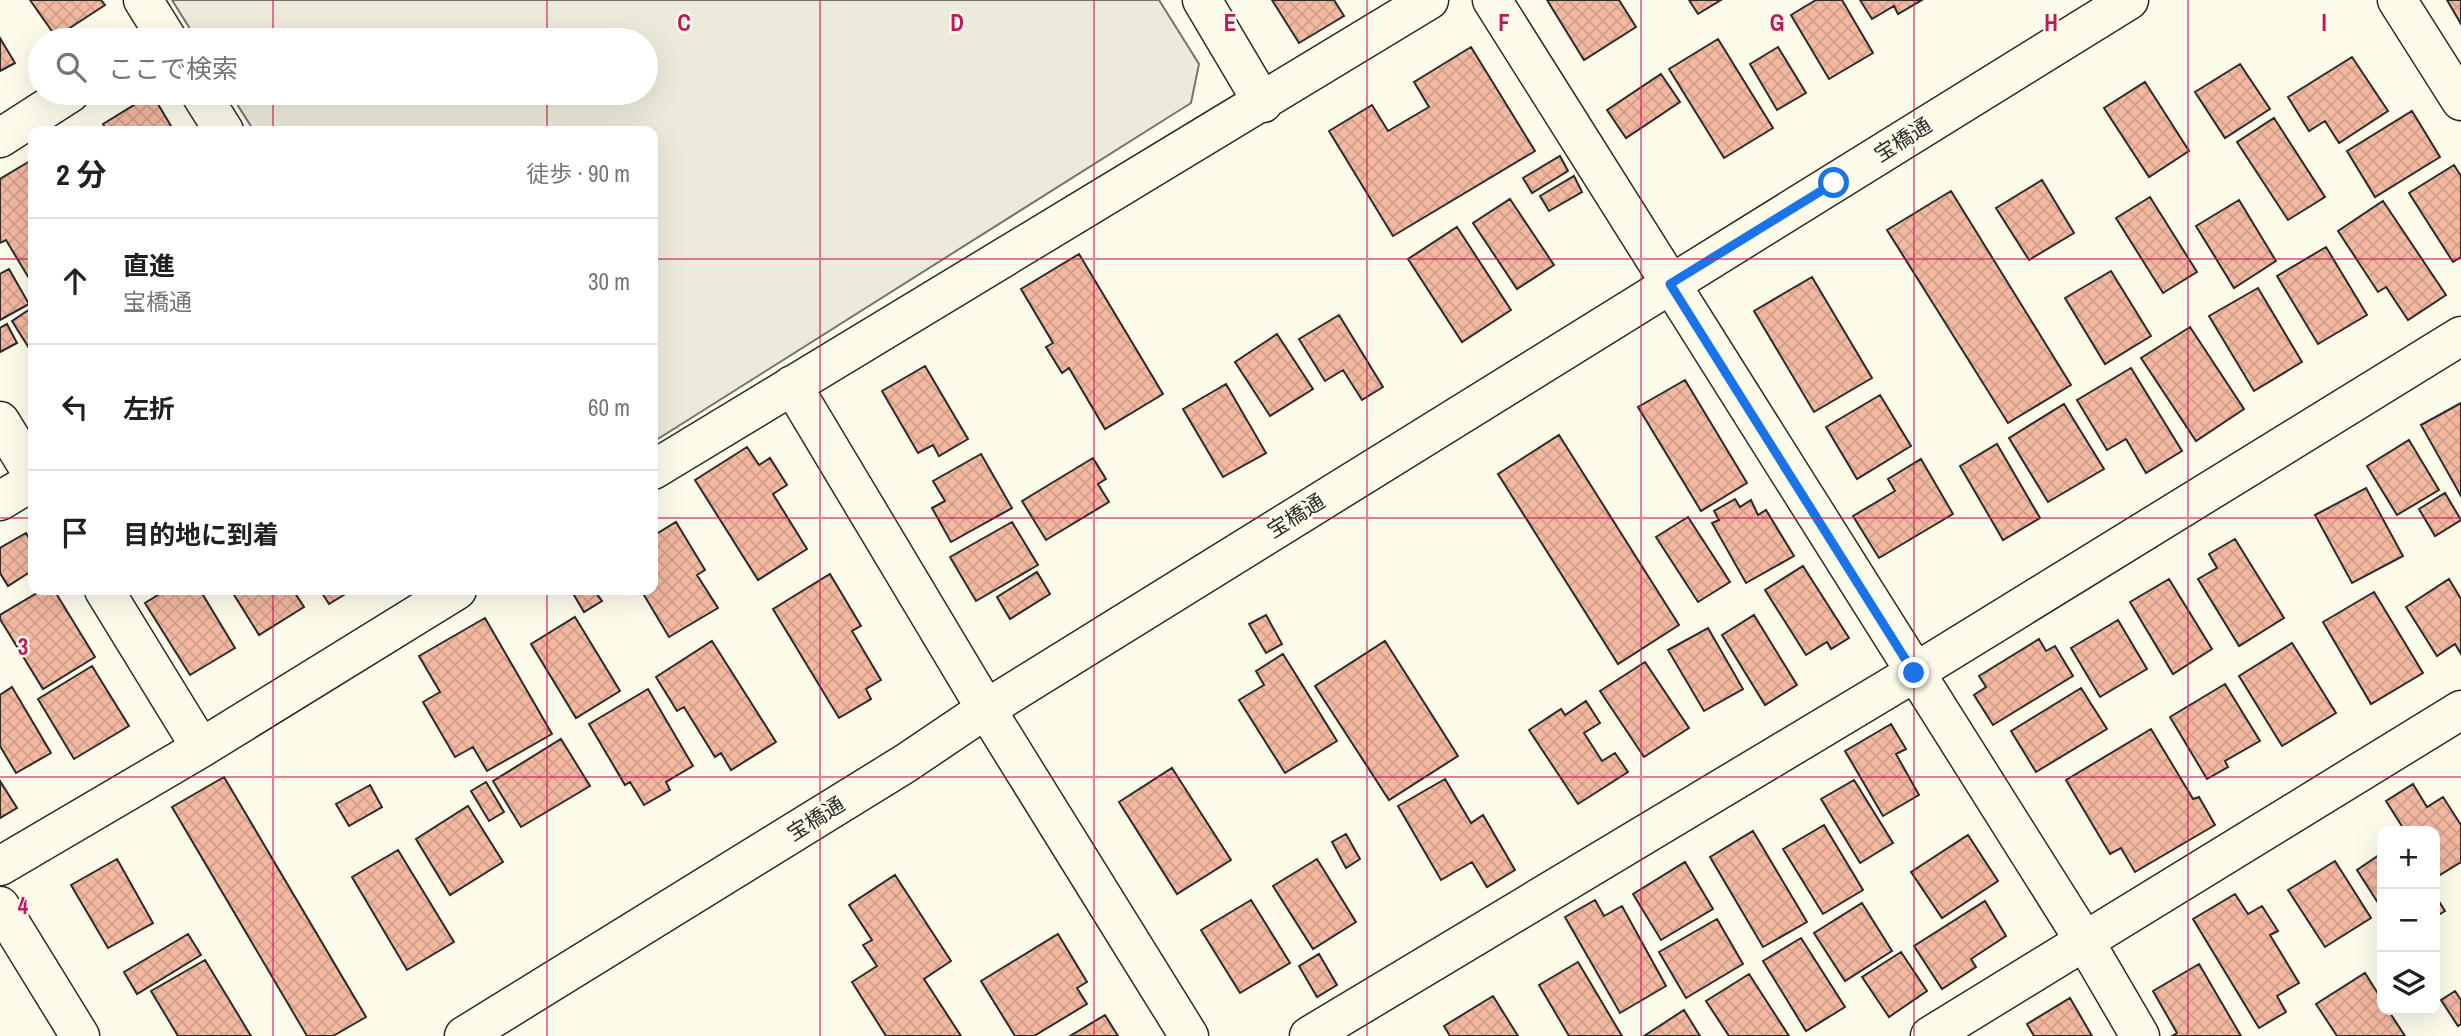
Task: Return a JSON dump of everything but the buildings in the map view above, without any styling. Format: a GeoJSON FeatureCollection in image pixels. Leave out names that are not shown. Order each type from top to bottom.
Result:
{"type":"FeatureCollection","features":[{"type":"Feature","properties":{"kind":"street"},"geometry":{"type":"LineString","coordinates":[[143,0],[156,28]]}},
{"type":"Feature","properties":{"kind":"street"},"geometry":{"type":"LineString","coordinates":[[1202,0],[1263,103]]}},
{"type":"Feature","properties":{"kind":"street"},"geometry":{"type":"LineString","coordinates":[[658,467],[1263,103],[1429,0]]}},
{"type":"Feature","properties":{"kind":"street"},"geometry":{"type":"LineString","coordinates":[[1492,0],[2084,940],[2140,1036]]}},
{"type":"Feature","properties":{"kind":"street","name":"宝橋通"},"geometry":{"type":"LineString","coordinates":[[464,1036],[2129,0]]}},
{"type":"Feature","properties":{"kind":"street"},"geometry":{"type":"LineString","coordinates":[[2397,0],[2461,101]]}},
{"type":"Feature","properties":{"kind":"street"},"geometry":{"type":"LineString","coordinates":[[0,138],[51,105]]}},
{"type":"Feature","properties":{"kind":"street"},"geometry":{"type":"LineString","coordinates":[[208,105],[221,126]]}},
{"type":"Feature","properties":{"kind":"street"},"geometry":{"type":"LineString","coordinates":[[1309,1036],[1914,673],[2461,335]]}},
{"type":"Feature","properties":{"kind":"street"},"geometry":{"type":"LineString","coordinates":[[792,385],[986,709],[1189,1036]]}},
{"type":"Feature","properties":{"kind":"street"},"geometry":{"type":"LineString","coordinates":[[0,421],[28,467]]}},
{"type":"Feature","properties":{"kind":"street"},"geometry":{"type":"LineString","coordinates":[[0,501],[28,484]]}},
{"type":"Feature","properties":{"kind":"street"},"geometry":{"type":"LineString","coordinates":[[107,595],[201,748]]}},
{"type":"Feature","properties":{"kind":"street"},"geometry":{"type":"LineString","coordinates":[[0,866],[201,748],[449,595]]}},
{"type":"Feature","properties":{"kind":"street"},"geometry":{"type":"LineString","coordinates":[[1930,1036],[2461,710]]}},
{"type":"Feature","properties":{"kind":"street"},"geometry":{"type":"LineString","coordinates":[[0,906],[80,1036]]}},
{"type":"Feature","properties":{"kind":"shaded area"},"geometry":{"type":"Polygon","coordinates":[[[172,0],[1159,0],[1199,64],[1191,103],[658,439],[658,126],[251,126],[238,105],[658,105],[658,28],[190,28],[172,0]]]}},
{"type":"Feature","properties":{"kind":"route"},"geometry":{"type":"LineString","coordinates":[[1834,183],[1670,284],[1914,673]]}}]}
